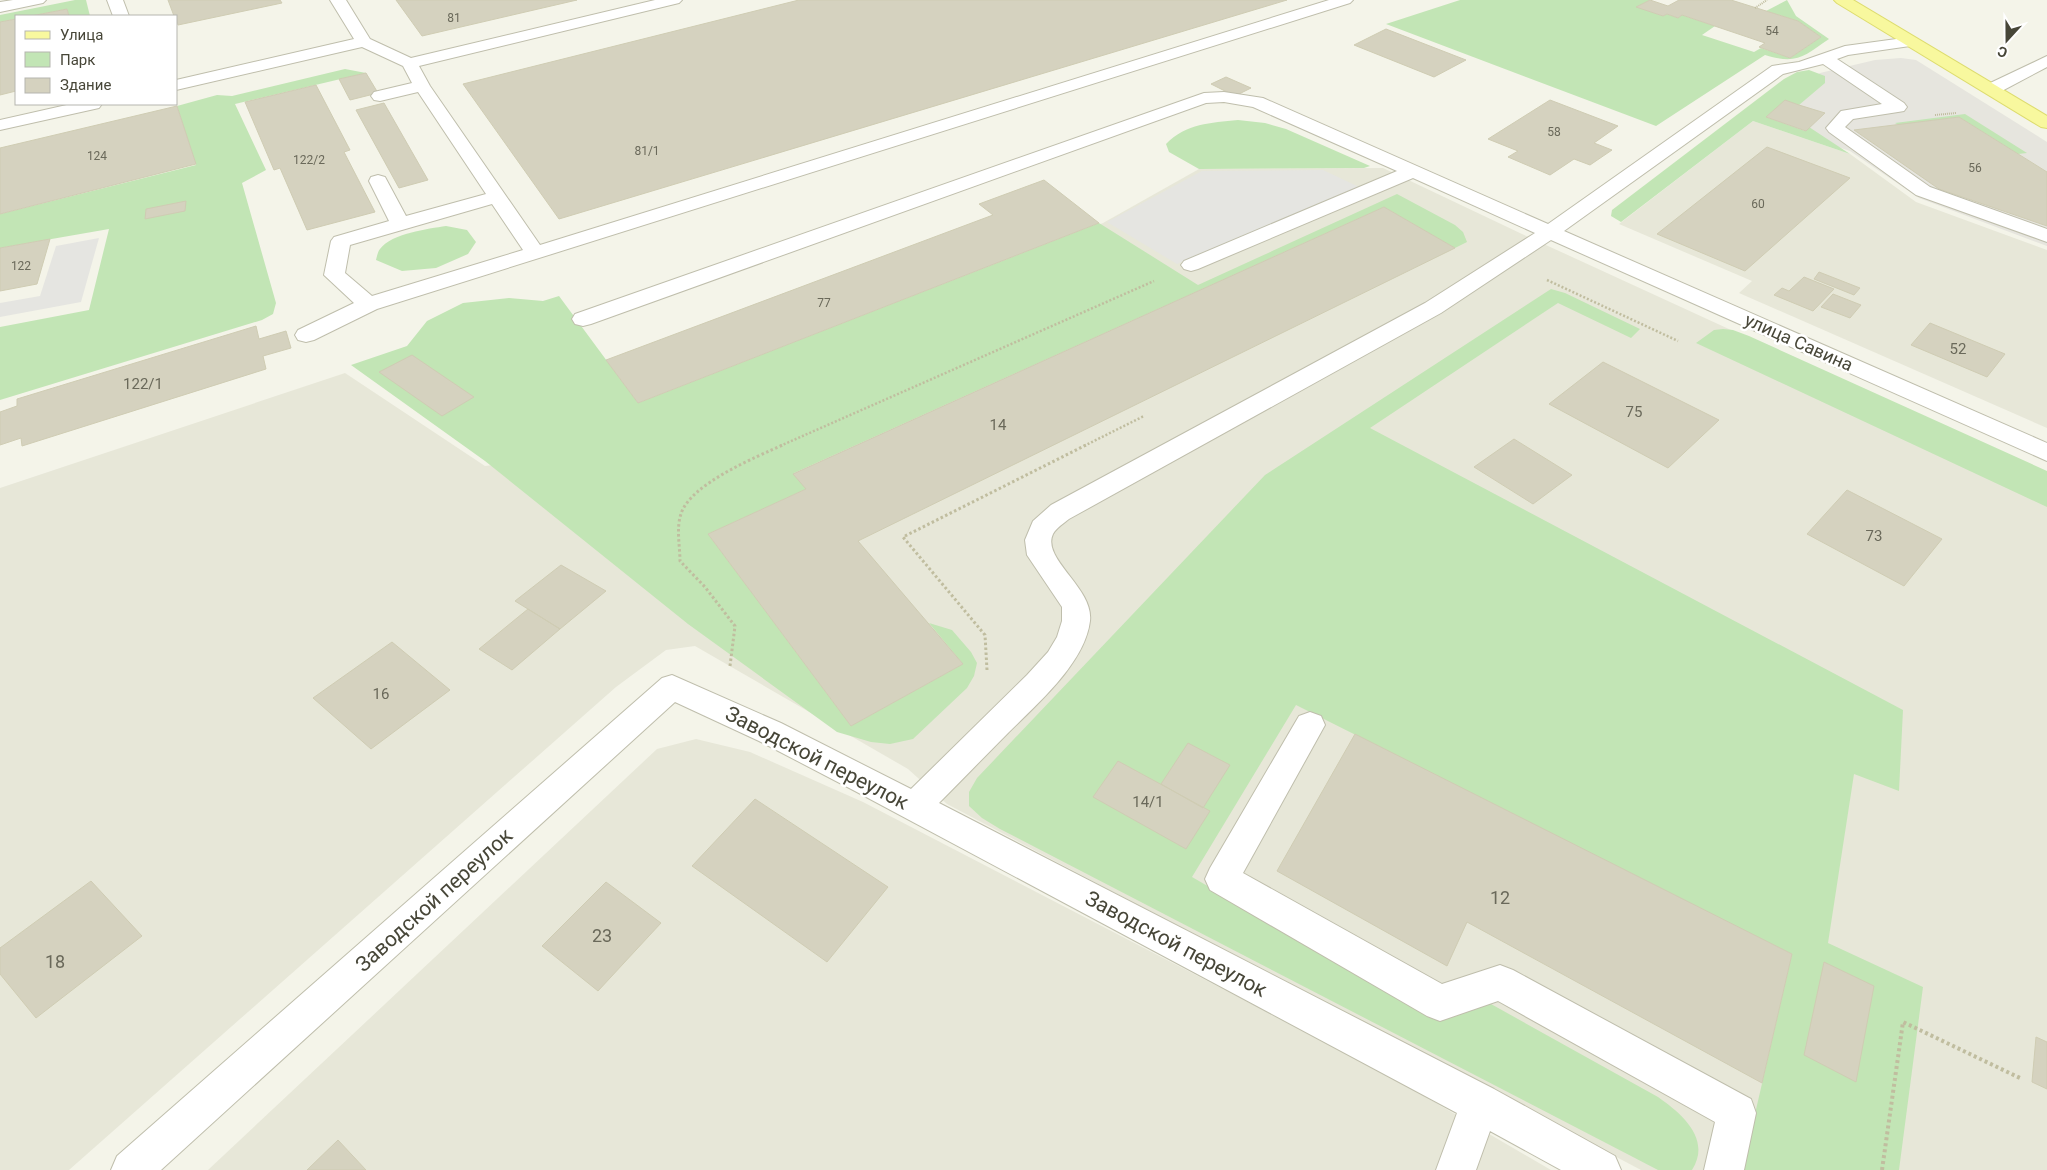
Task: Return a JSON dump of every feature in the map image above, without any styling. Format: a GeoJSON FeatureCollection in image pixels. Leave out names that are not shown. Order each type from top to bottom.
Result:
{"type":"FeatureCollection","features":[{"type":"Feature","properties":{"kind":"main road"},"geometry":{"type":"LineString","coordinates":[[1842,0],[2047,123]]}},
{"type":"Feature","properties":{"kind":"street"},"geometry":{"type":"LineString","coordinates":[[0,7],[38,0]]}},
{"type":"Feature","properties":{"kind":"street"},"geometry":{"type":"LineString","coordinates":[[115,0],[121,15]]}},
{"type":"Feature","properties":{"kind":"street"},"geometry":{"type":"LineString","coordinates":[[338,0],[364,42],[409,62],[674,0]]}},
{"type":"Feature","properties":{"kind":"street"},"geometry":{"type":"LineString","coordinates":[[306,335],[369,304],[1344,0]]}},
{"type":"Feature","properties":{"kind":"street"},"geometry":{"type":"LineString","coordinates":[[178,85],[364,42]]}},
{"type":"Feature","properties":{"kind":"street"},"geometry":{"type":"LineString","coordinates":[[914,807],[1037,684],[1058,660],[1071,639],[1076,621],[1076,605],[1040,555],[1038,540],[1042,528],[1060,512],[1433,308],[1550,232],[1778,70],[1802,66],[1844,51],[1912,42]]}},
{"type":"Feature","properties":{"kind":"street"},"geometry":{"type":"LineString","coordinates":[[1824,58],[1898,107],[1847,114],[1834,128],[1923,191],[2047,236]]}},
{"type":"Feature","properties":{"kind":"street"},"geometry":{"type":"LineString","coordinates":[[1992,89],[2047,61]]}},
{"type":"Feature","properties":{"kind":"street"},"geometry":{"type":"LineString","coordinates":[[409,62],[422,86],[535,253]]}},
{"type":"Feature","properties":{"kind":"street"},"geometry":{"type":"LineString","coordinates":[[380,96],[422,86]]}},
{"type":"Feature","properties":{"kind":"street","name":"улица Савина"},"geometry":{"type":"LineString","coordinates":[[582,319],[1204,98],[1224,97],[1257,102],[2047,453]]}},
{"type":"Feature","properties":{"kind":"street"},"geometry":{"type":"LineString","coordinates":[[0,125],[89,105]]}},
{"type":"Feature","properties":{"kind":"street"},"geometry":{"type":"LineString","coordinates":[[1191,265],[1412,172]]}},
{"type":"Feature","properties":{"kind":"street"},"geometry":{"type":"LineString","coordinates":[[378,181],[400,224]]}},
{"type":"Feature","properties":{"kind":"street"},"geometry":{"type":"LineString","coordinates":[[369,304],[334,275],[341,241],[497,197]]}},
{"type":"Feature","properties":{"kind":"street","name":"Заводской переулок"},"geometry":{"type":"LineString","coordinates":[[131,1170],[672,687],[725,710],[914,807],[1480,1103],[1601,1170]]}},
{"type":"Feature","properties":{"kind":"street"},"geometry":{"type":"LineString","coordinates":[[1310,725],[1222,879],[1440,1003],[1500,983],[1737,1113],[1724,1170]]}},
{"type":"Feature","properties":{"kind":"street"},"geometry":{"type":"LineString","coordinates":[[1456,1170],[1480,1103]]}},
{"type":"Feature","properties":{"kind":"path"},"geometry":{"type":"LineString","coordinates":[[1755,8],[1767,0]]}},
{"type":"Feature","properties":{"kind":"path"},"geometry":{"type":"LineString","coordinates":[[1506,260],[1678,341]]}},
{"type":"Feature","properties":{"kind":"path"},"geometry":{"type":"LineString","coordinates":[[725,710],[735,626],[705,587],[680,561],[681,513],[697,494],[718,477],[742,463],[1191,265]]}},
{"type":"Feature","properties":{"kind":"path"},"geometry":{"type":"LineString","coordinates":[[1882,1170],[1903,1022],[2020,1078]]}},
{"type":"Feature","properties":{"kind":"shaded area"},"geometry":{"type":"Polygon","coordinates":[[[1901,58],[1916,60],[2047,142],[2047,246],[1919,198],[1850,151],[1750,118],[1820,73],[1875,60],[1901,58]]]}},
{"type":"Feature","properties":{"kind":"shaded area"},"geometry":{"type":"Polygon","coordinates":[[[1753,121],[1850,154],[1916,202],[2047,250],[2047,428],[1739,293],[1752,281],[1619,224],[1753,121]]]}},
{"type":"Feature","properties":{"kind":"shaded area"},"geometry":{"type":"Polygon","coordinates":[[[1383,168],[1522,234],[2047,475],[2047,1170],[1641,1170],[947,804],[908,769],[695,646],[666,650],[616,687],[69,1170],[0,1170],[0,488],[345,373],[485,466],[501,464],[1103,223],[1199,169],[1383,168]]]}},
{"type":"Feature","properties":{"kind":"shaded area"},"geometry":{"type":"Polygon","coordinates":[[[1323,170],[1359,187],[1177,264],[1107,222],[1202,171],[1323,170]]]}},
{"type":"Feature","properties":{"kind":"shaded area"},"geometry":{"type":"Polygon","coordinates":[[[99,238],[81,302],[0,317],[0,303],[40,296],[56,246],[99,238]]]}},
{"type":"Feature","properties":{"kind":"shaded area"},"geometry":{"type":"Polygon","coordinates":[[[696,739],[750,752],[863,802],[1381,1071],[1551,1170],[208,1170],[657,749],[696,739]]]}},
{"type":"Feature","properties":{"kind":"green space"},"geometry":{"type":"Polygon","coordinates":[[[75,0],[86,0],[90,15],[69,15],[67,9],[36,15],[15,15],[15,19],[0,22],[0,15],[75,0]]]}},
{"type":"Feature","properties":{"kind":"green space"},"geometry":{"type":"Polygon","coordinates":[[[1460,0],[1650,0],[1637,7],[1663,16],[1667,14],[1678,18],[1682,15],[1715,26],[1702,35],[1754,52],[1761,48],[1790,58],[1821,37],[1798,21],[1766,11],[1787,0],[1796,16],[1829,39],[1806,54],[1793,59],[1765,55],[1656,126],[1386,24],[1460,0]]]}},
{"type":"Feature","properties":{"kind":"green space"},"geometry":{"type":"Polygon","coordinates":[[[345,69],[366,73],[235,104],[266,170],[242,183],[276,303],[273,314],[262,320],[0,400],[0,327],[89,310],[109,229],[0,248],[0,214],[196,165],[177,106],[217,95],[232,96],[345,69]]]}},
{"type":"Feature","properties":{"kind":"green space"},"geometry":{"type":"Polygon","coordinates":[[[1809,70],[1825,76],[1825,83],[1799,105],[1785,101],[1766,117],[1805,131],[1809,127],[1850,154],[1753,121],[1621,222],[1611,216],[1612,210],[1784,79],[1797,72],[1809,70]]]}},
{"type":"Feature","properties":{"kind":"green space"},"geometry":{"type":"Polygon","coordinates":[[[1965,114],[2027,153],[2018,154],[1959,117],[1899,125],[1895,123],[1965,114]]]}},
{"type":"Feature","properties":{"kind":"green space"},"geometry":{"type":"Polygon","coordinates":[[[1238,120],[1265,123],[1286,129],[1370,166],[1364,168],[1199,169],[1169,152],[1166,144],[1182,132],[1199,125],[1238,120]]]}},
{"type":"Feature","properties":{"kind":"green space"},"geometry":{"type":"Polygon","coordinates":[[[1397,194],[1455,225],[1463,232],[1467,242],[1455,248],[1384,207],[794,473],[806,489],[708,534],[851,726],[963,664],[929,623],[952,630],[971,652],[977,663],[974,676],[967,688],[913,739],[890,744],[871,742],[837,732],[688,624],[485,461],[351,365],[407,346],[427,321],[463,303],[509,298],[543,301],[559,296],[638,403],[1099,223],[1198,285],[1397,194]]]}},
{"type":"Feature","properties":{"kind":"green space"},"geometry":{"type":"Polygon","coordinates":[[[446,226],[467,230],[476,242],[468,254],[436,268],[402,271],[376,260],[380,249],[401,235],[446,226]]]}},
{"type":"Feature","properties":{"kind":"green space"},"geometry":{"type":"Polygon","coordinates":[[[1551,289],[1565,293],[1640,329],[1631,338],[1558,303],[1370,428],[1903,710],[1899,791],[1854,774],[1828,943],[1923,987],[1899,1170],[1742,1170],[1792,954],[1296,705],[1192,877],[1438,1019],[1491,1004],[1658,1097],[1684,1119],[1696,1137],[1697,1159],[1692,1170],[1658,1170],[1000,829],[982,818],[969,806],[969,792],[977,778],[1265,475],[1551,289]]]}},
{"type":"Feature","properties":{"kind":"green space"},"geometry":{"type":"Polygon","coordinates":[[[1714,330],[1733,330],[1749,336],[2047,471],[2047,507],[1696,343],[1714,330]]]}},
{"type":"Feature","properties":{"kind":"building"},"geometry":{"type":"Polygon","coordinates":[[[168,0],[280,0],[282,3],[178,25],[178,15],[174,15],[168,0]]]}},
{"type":"Feature","properties":{"kind":"building"},"geometry":{"type":"Polygon","coordinates":[[[396,0],[577,0],[422,36],[396,0]]]}},
{"type":"Feature","properties":{"kind":"building"},"geometry":{"type":"Polygon","coordinates":[[[799,0],[1287,0],[559,219],[463,84],[799,0]]]}},
{"type":"Feature","properties":{"kind":"building"},"geometry":{"type":"Polygon","coordinates":[[[1650,0],[1668,6],[1679,0],[1731,0],[1798,21],[1821,37],[1790,58],[1759,47],[1765,43],[1682,15],[1678,18],[1667,14],[1663,16],[1636,7],[1650,0]]]}},
{"type":"Feature","properties":{"kind":"building"},"geometry":{"type":"Polygon","coordinates":[[[67,9],[69,15],[36,15],[67,9]]]}},
{"type":"Feature","properties":{"kind":"building"},"geometry":{"type":"Polygon","coordinates":[[[15,19],[15,91],[0,95],[0,22],[15,19]]]}},
{"type":"Feature","properties":{"kind":"building"},"geometry":{"type":"Polygon","coordinates":[[[1386,29],[1466,60],[1434,77],[1354,45],[1386,29]]]}},
{"type":"Feature","properties":{"kind":"building"},"geometry":{"type":"Polygon","coordinates":[[[366,73],[378,93],[350,100],[339,79],[366,73]]]}},
{"type":"Feature","properties":{"kind":"building"},"geometry":{"type":"Polygon","coordinates":[[[1226,77],[1251,88],[1235,96],[1211,84],[1226,77]]]}},
{"type":"Feature","properties":{"kind":"building"},"geometry":{"type":"Polygon","coordinates":[[[316,85],[350,150],[344,152],[375,212],[307,230],[280,168],[274,170],[245,102],[316,85]]]}},
{"type":"Feature","properties":{"kind":"building"},"geometry":{"type":"Polygon","coordinates":[[[1550,100],[1618,126],[1594,143],[1612,150],[1590,165],[1574,159],[1550,175],[1508,157],[1518,151],[1488,139],[1550,100]]]}},
{"type":"Feature","properties":{"kind":"building"},"geometry":{"type":"Polygon","coordinates":[[[1785,100],[1825,113],[1806,131],[1766,117],[1785,100]]]}},
{"type":"Feature","properties":{"kind":"building"},"geometry":{"type":"Polygon","coordinates":[[[384,103],[428,180],[399,188],[356,110],[384,103]]]}},
{"type":"Feature","properties":{"kind":"building"},"geometry":{"type":"Polygon","coordinates":[[[177,106],[196,164],[0,214],[0,148],[177,106]]]}},
{"type":"Feature","properties":{"kind":"building"},"geometry":{"type":"Polygon","coordinates":[[[1959,117],[2047,172],[2047,226],[1939,189],[1854,130],[1959,117]]]}},
{"type":"Feature","properties":{"kind":"building"},"geometry":{"type":"Polygon","coordinates":[[[1767,147],[1850,178],[1745,271],[1657,234],[1767,147]]]}},
{"type":"Feature","properties":{"kind":"building"},"geometry":{"type":"Polygon","coordinates":[[[1044,180],[1099,223],[638,403],[606,360],[993,215],[979,204],[1044,180]]]}},
{"type":"Feature","properties":{"kind":"building"},"geometry":{"type":"Polygon","coordinates":[[[186,201],[185,211],[145,219],[146,209],[186,201]]]}},
{"type":"Feature","properties":{"kind":"building"},"geometry":{"type":"Polygon","coordinates":[[[1384,207],[1455,248],[858,541],[963,664],[851,726],[708,534],[806,489],[793,474],[1384,207]]]}},
{"type":"Feature","properties":{"kind":"building"},"geometry":{"type":"Polygon","coordinates":[[[50,239],[37,284],[0,291],[0,248],[50,239]]]}},
{"type":"Feature","properties":{"kind":"building"},"geometry":{"type":"Polygon","coordinates":[[[1819,272],[1860,288],[1854,295],[1814,279],[1819,272]]]}},
{"type":"Feature","properties":{"kind":"building"},"geometry":{"type":"Polygon","coordinates":[[[1804,277],[1834,289],[1813,311],[1774,295],[1782,288],[1789,291],[1804,277]]]}},
{"type":"Feature","properties":{"kind":"building"},"geometry":{"type":"Polygon","coordinates":[[[1833,294],[1861,305],[1850,318],[1821,307],[1833,294]]]}},
{"type":"Feature","properties":{"kind":"building"},"geometry":{"type":"Polygon","coordinates":[[[1930,323],[2005,354],[1987,377],[1911,345],[1930,323]]]}},
{"type":"Feature","properties":{"kind":"building"},"geometry":{"type":"Polygon","coordinates":[[[256,326],[259,339],[286,331],[291,348],[263,356],[266,369],[22,446],[21,438],[0,445],[0,412],[17,406],[17,399],[256,326]]]}},
{"type":"Feature","properties":{"kind":"building"},"geometry":{"type":"Polygon","coordinates":[[[412,355],[474,397],[442,416],[379,372],[412,355]]]}},
{"type":"Feature","properties":{"kind":"building"},"geometry":{"type":"Polygon","coordinates":[[[1603,362],[1719,420],[1668,468],[1549,404],[1603,362]]]}},
{"type":"Feature","properties":{"kind":"building"},"geometry":{"type":"Polygon","coordinates":[[[1514,439],[1572,475],[1533,504],[1474,467],[1514,439]]]}},
{"type":"Feature","properties":{"kind":"building"},"geometry":{"type":"Polygon","coordinates":[[[1847,490],[1942,539],[1904,586],[1807,534],[1847,490]]]}},
{"type":"Feature","properties":{"kind":"building"},"geometry":{"type":"Polygon","coordinates":[[[561,565],[606,591],[560,629],[515,601],[561,565]]]}},
{"type":"Feature","properties":{"kind":"building"},"geometry":{"type":"Polygon","coordinates":[[[528,609],[560,629],[512,670],[479,649],[528,609]]]}},
{"type":"Feature","properties":{"kind":"building"},"geometry":{"type":"Polygon","coordinates":[[[392,642],[450,690],[371,749],[313,698],[392,642]]]}},
{"type":"Feature","properties":{"kind":"building"},"geometry":{"type":"Polygon","coordinates":[[[1355,734],[1792,954],[1762,1083],[1467,922],[1447,966],[1277,871],[1355,734]]]}},
{"type":"Feature","properties":{"kind":"building"},"geometry":{"type":"Polygon","coordinates":[[[1188,743],[1230,765],[1203,808],[1161,784],[1188,743]]]}},
{"type":"Feature","properties":{"kind":"building"},"geometry":{"type":"Polygon","coordinates":[[[1118,761],[1210,811],[1186,849],[1093,797],[1118,761]]]}},
{"type":"Feature","properties":{"kind":"building"},"geometry":{"type":"Polygon","coordinates":[[[755,799],[888,887],[827,962],[692,866],[755,799]]]}},
{"type":"Feature","properties":{"kind":"building"},"geometry":{"type":"Polygon","coordinates":[[[91,881],[142,936],[36,1018],[0,974],[0,948],[91,881]]]}},
{"type":"Feature","properties":{"kind":"building"},"geometry":{"type":"Polygon","coordinates":[[[606,882],[661,923],[598,991],[542,946],[606,882]]]}},
{"type":"Feature","properties":{"kind":"building"},"geometry":{"type":"Polygon","coordinates":[[[1824,962],[1874,986],[1856,1082],[1804,1055],[1824,962]]]}},
{"type":"Feature","properties":{"kind":"building"},"geometry":{"type":"Polygon","coordinates":[[[2036,1037],[2047,1042],[2047,1089],[2032,1082],[2036,1037]]]}},
{"type":"Feature","properties":{"kind":"building"},"geometry":{"type":"Polygon","coordinates":[[[338,1140],[366,1170],[307,1170],[338,1140]]]}}]}
